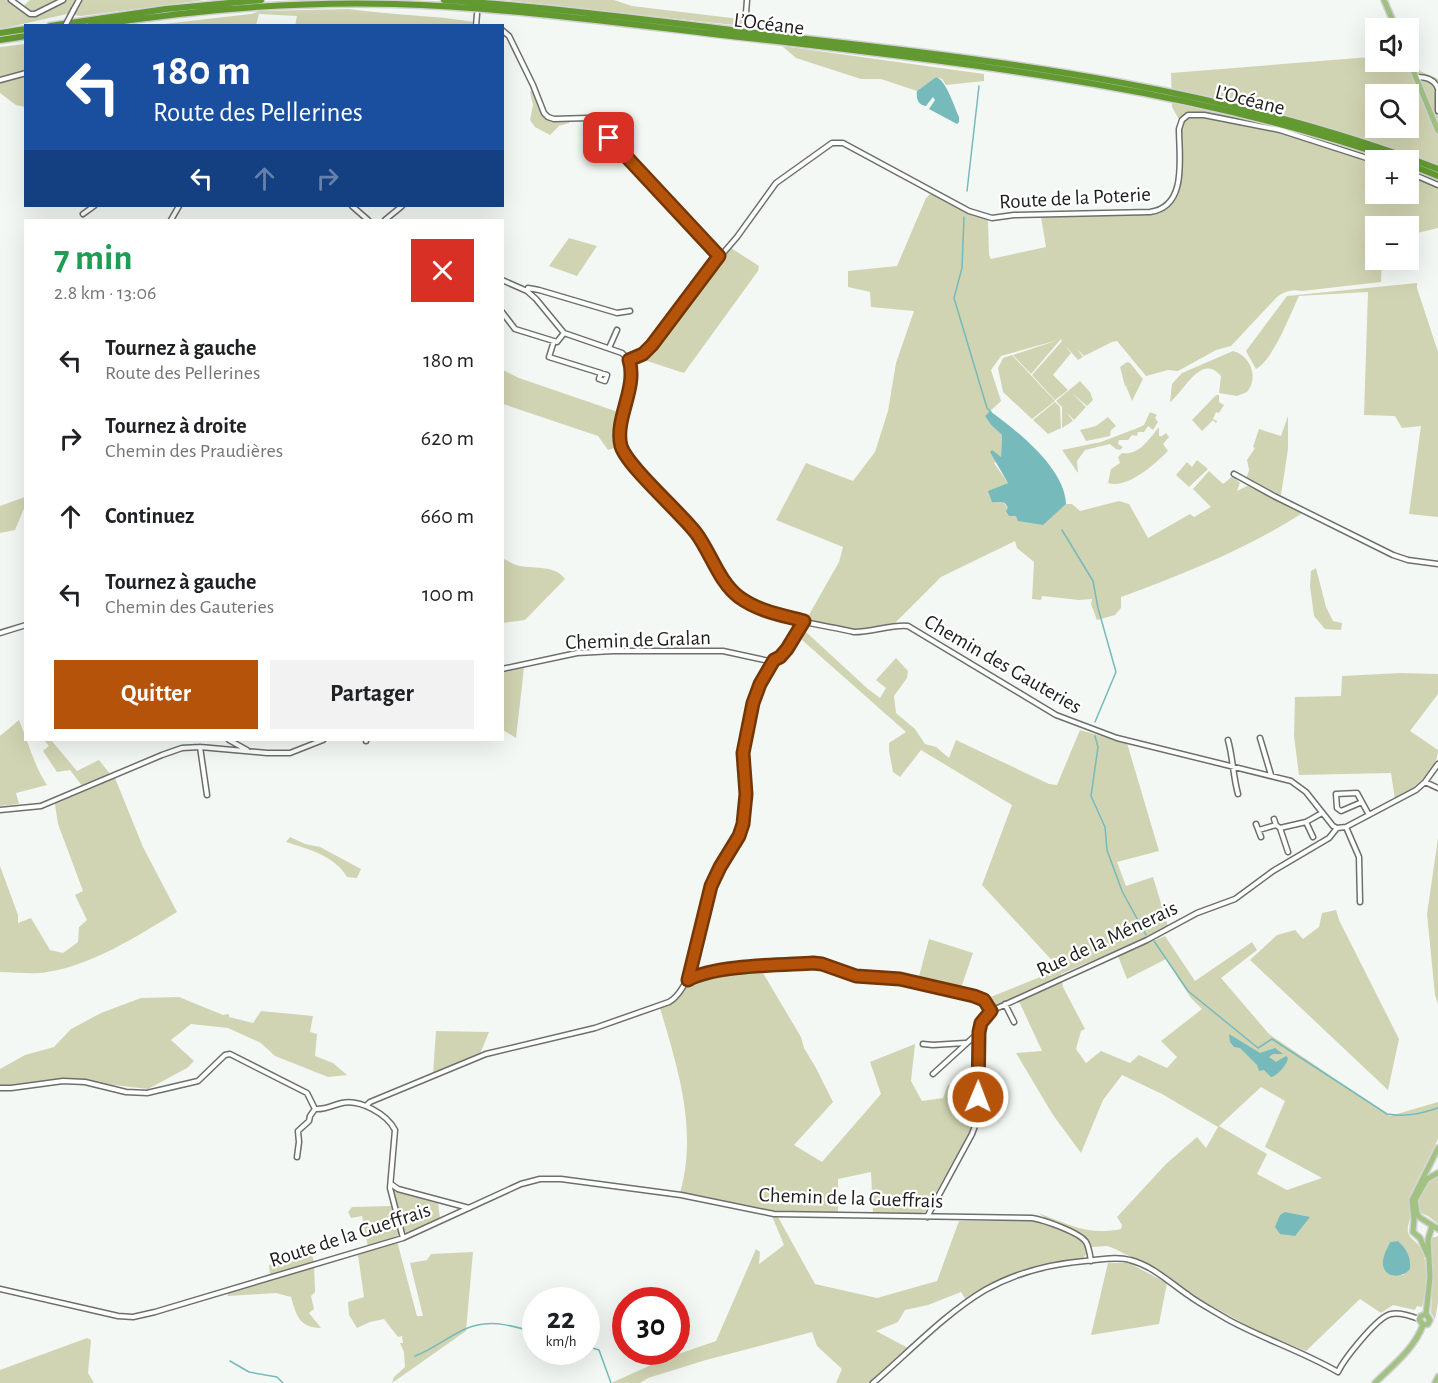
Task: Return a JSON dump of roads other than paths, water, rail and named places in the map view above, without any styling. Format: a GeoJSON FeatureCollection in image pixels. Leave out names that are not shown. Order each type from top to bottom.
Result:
{"type":"FeatureCollection","features":[{"type":"Feature","properties":{"kind":"highway"},"geometry":{"type":"LineString","coordinates":[[64,24],[166,9],[261,0]]}},
{"type":"Feature","properties":{"kind":"highway","name":"L’Océane"},"geometry":{"type":"LineString","coordinates":[[444,0],[556,10],[869,46],[1094,79],[1184,95],[1264,114],[1351,139],[1438,169]]}},
{"type":"Feature","properties":{"kind":"highway","name":"L’Océane"},"geometry":{"type":"LineString","coordinates":[[105,24],[201,11],[314,4],[432,6],[542,15],[911,57],[1107,87],[1268,121],[1367,150]]}},
{"type":"Feature","properties":{"kind":"highway"},"geometry":{"type":"LineString","coordinates":[[0,33],[24,29]]}},
{"type":"Feature","properties":{"kind":"highway"},"geometry":{"type":"LineString","coordinates":[[0,40],[24,36]]}},
{"type":"Feature","properties":{"kind":"highway"},"geometry":{"type":"LineString","coordinates":[[1419,168],[1438,176]]}},
{"type":"Feature","properties":{"kind":"main road"},"geometry":{"type":"LineString","coordinates":[[1383,0],[1391,18]]}},
{"type":"Feature","properties":{"kind":"main road"},"geometry":{"type":"LineString","coordinates":[[1415,72],[1438,131]]}},
{"type":"Feature","properties":{"kind":"main road"},"geometry":{"type":"LineString","coordinates":[[1428,1256],[1420,1238],[1413,1232],[1412,1200],[1438,1148]]}},
{"type":"Feature","properties":{"kind":"main road"},"geometry":{"type":"LineString","coordinates":[[1420,1238],[1430,1235],[1436,1229],[1417,1213],[1415,1200],[1427,1179],[1438,1173]]}},
{"type":"Feature","properties":{"kind":"main road"},"geometry":{"type":"LineString","coordinates":[[1414,1224],[1422,1219]]}},
{"type":"Feature","properties":{"kind":"main road"},"geometry":{"type":"LineString","coordinates":[[1426,1314],[1430,1284],[1428,1256],[1430,1235]]}},
{"type":"Feature","properties":{"kind":"main road"},"geometry":{"type":"LineString","coordinates":[[1423,1325],[1419,1319],[1420,1316],[1426,1314]]}},
{"type":"Feature","properties":{"kind":"main road"},"geometry":{"type":"LineString","coordinates":[[1376,1383],[1407,1351],[1423,1325],[1428,1324],[1430,1318],[1426,1314]]}},
{"type":"Feature","properties":{"kind":"main road"},"geometry":{"type":"LineString","coordinates":[[1435,1383],[1438,1377]]}},
{"type":"Feature","properties":{"kind":"street"},"geometry":{"type":"LineString","coordinates":[[12,0],[34,14],[63,0]]}},
{"type":"Feature","properties":{"kind":"street"},"geometry":{"type":"LineString","coordinates":[[66,24],[79,0]]}},
{"type":"Feature","properties":{"kind":"street"},"geometry":{"type":"LineString","coordinates":[[746,13],[747,0]]}},
{"type":"Feature","properties":{"kind":"street"},"geometry":{"type":"LineString","coordinates":[[476,24],[477,14]]}},
{"type":"Feature","properties":{"kind":"street"},"geometry":{"type":"LineString","coordinates":[[504,32],[509,36],[533,85],[543,113],[554,119],[587,118],[594,121],[719,256]]}},
{"type":"Feature","properties":{"kind":"street"},"geometry":{"type":"LineString","coordinates":[[0,80],[24,74]]}},
{"type":"Feature","properties":{"kind":"street"},"geometry":{"type":"LineString","coordinates":[[1417,77],[1435,82],[1438,90],[1438,111]]}},
{"type":"Feature","properties":{"kind":"street","name":"Route de la Poterie"},"geometry":{"type":"LineString","coordinates":[[629,360],[643,354],[652,345],[780,178],[826,145],[843,143],[969,211],[992,218],[1014,215],[1150,212],[1162,209],[1176,194],[1180,124],[1185,117],[1192,114],[1280,130],[1365,157]]}},
{"type":"Feature","properties":{"kind":"street"},"geometry":{"type":"LineString","coordinates":[[1419,177],[1438,185]]}},
{"type":"Feature","properties":{"kind":"street"},"geometry":{"type":"LineString","coordinates":[[83,214],[93,207]]}},
{"type":"Feature","properties":{"kind":"street"},"geometry":{"type":"LineString","coordinates":[[353,207],[367,219]]}},
{"type":"Feature","properties":{"kind":"street"},"geometry":{"type":"LineString","coordinates":[[386,219],[401,207]]}},
{"type":"Feature","properties":{"kind":"street"},"geometry":{"type":"LineString","coordinates":[[504,281],[526,291],[536,299],[564,333],[622,353],[629,360]]}},
{"type":"Feature","properties":{"kind":"street"},"geometry":{"type":"LineString","coordinates":[[526,291],[528,288],[539,290],[617,313],[630,311]]}},
{"type":"Feature","properties":{"kind":"street"},"geometry":{"type":"LineString","coordinates":[[504,315],[515,329],[557,342],[564,333]]}},
{"type":"Feature","properties":{"kind":"street"},"geometry":{"type":"LineString","coordinates":[[609,348],[616,330]]}},
{"type":"Feature","properties":{"kind":"street"},"geometry":{"type":"LineString","coordinates":[[554,341],[549,357],[601,373]]}},
{"type":"Feature","properties":{"kind":"street","name":"Chemin des Gauteries"},"geometry":{"type":"LineString","coordinates":[[629,360],[631,371],[620,443],[626,456],[696,533],[733,591],[759,608],[854,632],[866,632],[899,625],[908,626],[1067,720],[1117,738],[1296,783],[1337,828]]}},
{"type":"Feature","properties":{"kind":"street"},"geometry":{"type":"LineString","coordinates":[[1234,474],[1393,555],[1408,560],[1438,564]]}},
{"type":"Feature","properties":{"kind":"street"},"geometry":{"type":"LineString","coordinates":[[366,1106],[370,1102],[486,1054],[595,1028],[669,1002],[680,993],[688,980],[711,886],[739,836],[743,824],[746,794],[743,753],[746,732],[760,684],[774,660],[787,649],[804,621]]}},
{"type":"Feature","properties":{"kind":"street"},"geometry":{"type":"LineString","coordinates":[[0,633],[24,626]]}},
{"type":"Feature","properties":{"kind":"street","name":"Chemin de Gralan"},"geometry":{"type":"LineString","coordinates":[[504,669],[578,653],[613,651],[723,651],[762,661],[774,660]]}},
{"type":"Feature","properties":{"kind":"street"},"geometry":{"type":"LineString","coordinates":[[1260,738],[1271,775]]}},
{"type":"Feature","properties":{"kind":"street"},"geometry":{"type":"LineString","coordinates":[[1228,740],[1238,794]]}},
{"type":"Feature","properties":{"kind":"street"},"geometry":{"type":"LineString","coordinates":[[231,741],[250,752]]}},
{"type":"Feature","properties":{"kind":"street"},"geometry":{"type":"LineString","coordinates":[[0,810],[41,806],[182,748],[200,747],[290,753],[320,741]]}},
{"type":"Feature","properties":{"kind":"street"},"geometry":{"type":"LineString","coordinates":[[200,747],[207,795]]}},
{"type":"Feature","properties":{"kind":"street"},"geometry":{"type":"LineString","coordinates":[[1337,828],[1346,827],[1399,800],[1425,782],[1438,764]]}},
{"type":"Feature","properties":{"kind":"street"},"geometry":{"type":"LineString","coordinates":[[1425,782],[1438,788]]}},
{"type":"Feature","properties":{"kind":"street"},"geometry":{"type":"LineString","coordinates":[[1362,802],[1341,812],[1337,808],[1336,794],[1357,793],[1362,802],[1369,815]]}},
{"type":"Feature","properties":{"kind":"street"},"geometry":{"type":"LineString","coordinates":[[1259,830],[1306,822],[1322,813]]}},
{"type":"Feature","properties":{"kind":"street"},"geometry":{"type":"LineString","coordinates":[[1274,819],[1288,852]]}},
{"type":"Feature","properties":{"kind":"street"},"geometry":{"type":"LineString","coordinates":[[1306,822],[1313,837]]}},
{"type":"Feature","properties":{"kind":"street"},"geometry":{"type":"LineString","coordinates":[[1256,824],[1261,837]]}},
{"type":"Feature","properties":{"kind":"street"},"geometry":{"type":"LineString","coordinates":[[1346,827],[1359,857],[1360,902]]}},
{"type":"Feature","properties":{"kind":"street","name":"Rue de la Ménerais"},"geometry":{"type":"LineString","coordinates":[[991,1011],[1147,940],[1197,913],[1235,899],[1273,871],[1329,838],[1337,828]]}},
{"type":"Feature","properties":{"kind":"street"},"geometry":{"type":"LineString","coordinates":[[688,980],[700,974],[742,968],[822,964],[856,976],[900,979],[950,989],[984,1000],[991,1011],[981,1023],[979,1032],[978,1118],[972,1134],[927,1217]]}},
{"type":"Feature","properties":{"kind":"street"},"geometry":{"type":"LineString","coordinates":[[1005,1004],[1014,1022]]}},
{"type":"Feature","properties":{"kind":"street"},"geometry":{"type":"LineString","coordinates":[[933,1074],[979,1032]]}},
{"type":"Feature","properties":{"kind":"street"},"geometry":{"type":"LineString","coordinates":[[971,1040],[979,1044]]}},
{"type":"Feature","properties":{"kind":"street"},"geometry":{"type":"LineString","coordinates":[[923,1044],[965,1043]]}},
{"type":"Feature","properties":{"kind":"street"},"geometry":{"type":"LineString","coordinates":[[0,1088],[63,1081],[85,1082],[126,1092],[147,1093],[198,1081],[225,1055],[230,1054],[307,1093],[315,1109]]}},
{"type":"Feature","properties":{"kind":"street"},"geometry":{"type":"LineString","coordinates":[[297,1157],[298,1131],[309,1121],[315,1109],[351,1102],[366,1106],[392,1123],[395,1130],[390,1184],[403,1238]]}},
{"type":"Feature","properties":{"kind":"street","name":"Chemin de la Gueffrais"},"geometry":{"type":"LineString","coordinates":[[520,1184],[540,1179],[561,1179],[681,1195],[774,1214],[1038,1219],[1082,1238],[1087,1245],[1091,1261]]}},
{"type":"Feature","properties":{"kind":"street"},"geometry":{"type":"LineString","coordinates":[[390,1184],[398,1189],[469,1208]]}},
{"type":"Feature","properties":{"kind":"street","name":"Route de la Gueffrais"},"geometry":{"type":"LineString","coordinates":[[0,1289],[118,1316],[133,1317],[184,1304],[403,1238],[520,1184]]}},
{"type":"Feature","properties":{"kind":"street"},"geometry":{"type":"LineString","coordinates":[[873,1383],[957,1310],[986,1290],[1023,1274],[1062,1263],[1122,1258],[1137,1262],[1158,1273],[1189,1296],[1227,1319],[1276,1343],[1309,1355],[1338,1371],[1344,1361],[1383,1318],[1393,1313],[1419,1319]]}},
{"type":"Feature","properties":{"kind":"water"},"geometry":{"type":"Polygon","coordinates":[[[936,77],[940,79],[949,94],[959,117],[957,124],[929,109],[935,100],[933,97],[926,106],[918,101],[917,91],[936,77]]]}},
{"type":"Feature","properties":{"kind":"water"},"geometry":{"type":"Polygon","coordinates":[[[990,411],[1026,440],[1058,477],[1064,490],[1066,504],[1043,525],[1018,521],[1016,516],[1009,516],[1005,503],[992,502],[988,491],[1008,483],[990,452],[992,450],[1001,457],[1002,435],[985,416],[990,411]]]}},
{"type":"Feature","properties":{"kind":"water"},"geometry":{"type":"Polygon","coordinates":[[[1229,1034],[1260,1053],[1275,1048],[1283,1054],[1273,1054],[1269,1057],[1276,1062],[1286,1056],[1288,1058],[1286,1064],[1271,1077],[1264,1070],[1259,1071],[1257,1065],[1240,1048],[1234,1047],[1230,1042],[1229,1034]]]}},
{"type":"Feature","properties":{"kind":"water"},"geometry":{"type":"Polygon","coordinates":[[[1285,1212],[1310,1217],[1295,1236],[1280,1234],[1275,1227],[1280,1215],[1285,1212]]]}},
{"type":"Feature","properties":{"kind":"water"},"geometry":{"type":"Polygon","coordinates":[[[1398,1241],[1408,1254],[1410,1269],[1395,1276],[1384,1270],[1383,1262],[1390,1242],[1398,1241]]]}},
{"type":"Feature","properties":{"kind":"waterway"},"geometry":{"type":"LineString","coordinates":[[967,191],[979,86]]}},
{"type":"Feature","properties":{"kind":"waterway"},"geometry":{"type":"LineString","coordinates":[[964,217],[962,268],[954,298],[987,408],[991,412]]}},
{"type":"Feature","properties":{"kind":"waterway"},"geometry":{"type":"LineString","coordinates":[[1062,530],[1093,581],[1116,672],[1095,722]]}},
{"type":"Feature","properties":{"kind":"waterway"},"geometry":{"type":"LineString","coordinates":[[1095,736],[1098,747],[1091,796],[1105,827],[1107,850],[1122,891],[1146,935]]}},
{"type":"Feature","properties":{"kind":"waterway"},"geometry":{"type":"LineString","coordinates":[[1154,941],[1188,991],[1258,1048],[1272,1039],[1387,1114],[1413,1114],[1438,1108]]}},
{"type":"Feature","properties":{"kind":"waterway"},"geometry":{"type":"LineString","coordinates":[[415,1356],[475,1326],[497,1324],[522,1329]]}},
{"type":"Feature","properties":{"kind":"waterway"},"geometry":{"type":"LineString","coordinates":[[600,1353],[611,1383]]}},
{"type":"Feature","properties":{"kind":"waterway"},"geometry":{"type":"LineString","coordinates":[[230,1361],[249,1372],[277,1377],[283,1383]]}}]}
